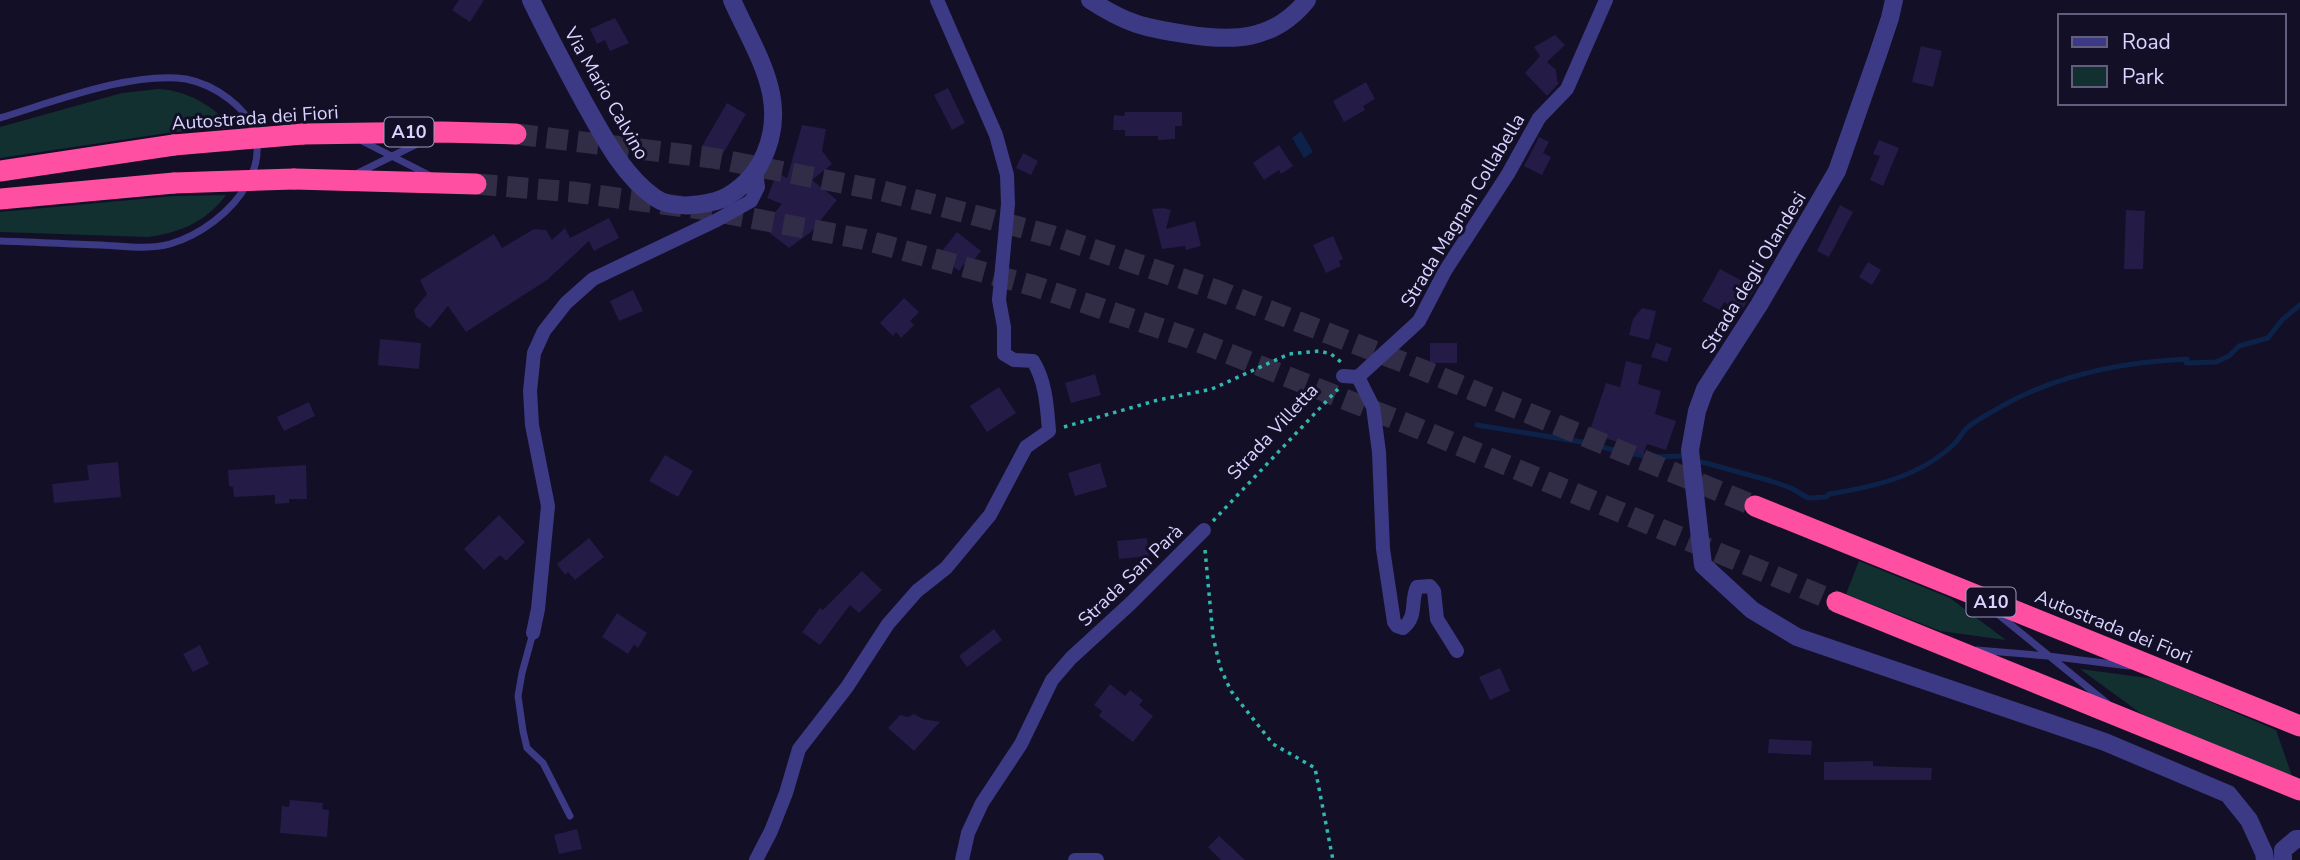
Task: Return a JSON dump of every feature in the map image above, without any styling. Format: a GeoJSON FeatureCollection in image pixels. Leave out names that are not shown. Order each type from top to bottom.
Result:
{"type":"FeatureCollection","features":[{"type":"Feature","properties":{"kind":"highway","name":"Autostrada dei Fiori"},"geometry":{"type":"LineString","coordinates":[[0,171],[174,145],[303,134],[516,134]]}},
{"type":"Feature","properties":{"kind":"highway"},"geometry":{"type":"LineString","coordinates":[[0,198],[174,183],[295,179],[476,184]]}},
{"type":"Feature","properties":{"kind":"highway","name":"Autostrada dei Fiori"},"geometry":{"type":"LineString","coordinates":[[1755,506],[2300,726]]}},
{"type":"Feature","properties":{"kind":"highway"},"geometry":{"type":"LineString","coordinates":[[1837,602],[2300,790]]}},
{"type":"Feature","properties":{"kind":"street","name":"Via Mario Calvino"},"geometry":{"type":"LineString","coordinates":[[531,0],[603,135],[627,171],[657,200],[687,205],[717,200],[734,192],[756,171],[770,146],[775,108],[770,86],[733,0]]}},
{"type":"Feature","properties":{"kind":"street"},"geometry":{"type":"LineString","coordinates":[[756,860],[781,806],[799,749],[865,662],[888,624],[917,592],[946,568],[990,515],[1026,447],[1049,431],[1043,386],[1037,368],[1032,361],[1014,360],[1004,354],[1004,327],[999,300],[1008,204],[1007,175],[996,135],[937,0]]}},
{"type":"Feature","properties":{"kind":"street"},"geometry":{"type":"LineString","coordinates":[[1090,0],[1108,12],[1148,28],[1219,40],[1246,37],[1277,27],[1307,0]]}},
{"type":"Feature","properties":{"kind":"street","name":"Strada Magnan Collabella"},"geometry":{"type":"LineString","coordinates":[[1350,377],[1419,321],[1446,271],[1502,184],[1539,118],[1567,89],[1606,0]]}},
{"type":"Feature","properties":{"kind":"street","name":"Strada degli Olandesi"},"geometry":{"type":"LineString","coordinates":[[1894,0],[1837,171],[1759,305],[1705,389],[1697,411],[1690,450],[1702,563],[1752,610],[1797,637],[2105,742],[2228,794],[2249,820],[2265,860]]}},
{"type":"Feature","properties":{"kind":"street"},"geometry":{"type":"LineString","coordinates":[[533,634],[548,506],[532,425],[530,391],[534,353],[544,331],[566,303],[593,279],[751,201],[758,187],[756,171]]}},
{"type":"Feature","properties":{"kind":"street"},"geometry":{"type":"LineString","coordinates":[[1350,377],[1373,407],[1379,452],[1382,549],[1394,622],[1403,628],[1407,625],[1413,614],[1417,587],[1430,586],[1434,591],[1437,620],[1457,651]]}},
{"type":"Feature","properties":{"kind":"street","name":"Strada San Parà"},"geometry":{"type":"LineString","coordinates":[[962,860],[968,833],[982,803],[1021,744],[1052,680],[1071,658],[1132,603],[1205,530]]}},
{"type":"Feature","properties":{"kind":"street"},"geometry":{"type":"LineString","coordinates":[[2283,860],[2283,850],[2296,839],[2300,839]]}},
{"type":"Feature","properties":{"kind":"street"},"geometry":{"type":"LineString","coordinates":[[1075,860],[1097,860]]}},
{"type":"Feature","properties":{"kind":"lane"},"geometry":{"type":"LineString","coordinates":[[0,118],[123,82],[146,78],[184,79],[208,86],[232,102],[250,122],[257,145],[255,163],[247,186],[235,203],[222,216],[186,238],[167,245],[139,247],[0,241]]}},
{"type":"Feature","properties":{"kind":"lane"},"geometry":{"type":"LineString","coordinates":[[346,179],[442,132]]}},
{"type":"Feature","properties":{"kind":"lane"},"geometry":{"type":"LineString","coordinates":[[345,133],[442,182]]}},
{"type":"Feature","properties":{"kind":"lane"},"geometry":{"type":"LineString","coordinates":[[1974,595],[2130,721]]}},
{"type":"Feature","properties":{"kind":"lane"},"geometry":{"type":"LineString","coordinates":[[533,634],[518,696],[523,731],[527,748],[542,763],[570,816]]}},
{"type":"Feature","properties":{"kind":"lane"},"geometry":{"type":"LineString","coordinates":[[1953,648],[2161,670]]}},
{"type":"Feature","properties":{"kind":"path","name":"Strada Villetta"},"geometry":{"type":"LineString","coordinates":[[1049,431],[1158,400],[1212,389],[1289,354],[1319,351],[1340,360],[1350,377],[1205,530]]}},
{"type":"Feature","properties":{"kind":"path","name":"Strada San Parà"},"geometry":{"type":"LineString","coordinates":[[1205,530],[1213,636],[1220,667],[1231,691],[1273,744],[1315,768],[1333,860]]}},
{"type":"Feature","properties":{"kind":"green space"},"geometry":{"type":"Polygon","coordinates":[[[170,90],[200,101],[233,128],[174,132],[0,158],[0,127],[122,93],[170,90]]]}},
{"type":"Feature","properties":{"kind":"green space"},"geometry":{"type":"Polygon","coordinates":[[[226,195],[210,212],[192,224],[148,237],[0,232],[0,212],[174,196],[226,195]]]}},
{"type":"Feature","properties":{"kind":"green space"},"geometry":{"type":"Polygon","coordinates":[[[1859,561],[1950,598],[2006,640],[1940,631],[1846,594],[1859,561]]]}},
{"type":"Feature","properties":{"kind":"green space"},"geometry":{"type":"Polygon","coordinates":[[[2080,669],[2156,679],[2276,730],[2292,776],[2143,715],[2080,669]]]}},
{"type":"Feature","properties":{"kind":"water"},"geometry":{"type":"Polygon","coordinates":[[[1301,131],[1313,152],[1304,158],[1292,138],[1301,131]]]}},
{"type":"Feature","properties":{"kind":"building"},"geometry":{"type":"Polygon","coordinates":[[[459,0],[484,0],[470,22],[452,10],[459,0]]]}},
{"type":"Feature","properties":{"kind":"building"},"geometry":{"type":"Polygon","coordinates":[[[615,18],[629,43],[610,51],[605,40],[597,44],[590,29],[615,18]]]}},
{"type":"Feature","properties":{"kind":"building"},"geometry":{"type":"Polygon","coordinates":[[[1555,35],[1565,45],[1547,62],[1556,70],[1559,83],[1547,96],[1525,73],[1540,56],[1534,47],[1555,35]]]}},
{"type":"Feature","properties":{"kind":"building"},"geometry":{"type":"Polygon","coordinates":[[[1921,46],[1942,51],[1933,87],[1912,82],[1921,46]]]}},
{"type":"Feature","properties":{"kind":"building"},"geometry":{"type":"Polygon","coordinates":[[[1366,82],[1375,99],[1363,106],[1365,110],[1344,122],[1333,101],[1366,82]]]}},
{"type":"Feature","properties":{"kind":"building"},"geometry":{"type":"Polygon","coordinates":[[[948,88],[965,123],[952,130],[934,95],[948,88]]]}},
{"type":"Feature","properties":{"kind":"building"},"geometry":{"type":"Polygon","coordinates":[[[727,103],[746,114],[721,157],[702,146],[727,103]]]}},
{"type":"Feature","properties":{"kind":"building"},"geometry":{"type":"Polygon","coordinates":[[[1125,112],[1182,112],[1182,126],[1175,126],[1175,139],[1125,136],[1125,130],[1113,130],[1114,115],[1124,116],[1125,112]]]}},
{"type":"Feature","properties":{"kind":"building"},"geometry":{"type":"Polygon","coordinates":[[[802,125],[826,129],[822,151],[832,164],[812,180],[837,200],[811,232],[789,248],[762,227],[782,204],[767,198],[777,173],[787,178],[802,125]]]}},
{"type":"Feature","properties":{"kind":"building"},"geometry":{"type":"Polygon","coordinates":[[[1539,137],[1549,142],[1543,153],[1551,157],[1542,175],[1524,166],[1539,137]]]}},
{"type":"Feature","properties":{"kind":"building"},"geometry":{"type":"Polygon","coordinates":[[[1879,140],[1899,148],[1883,186],[1870,180],[1880,156],[1873,154],[1879,140]]]}},
{"type":"Feature","properties":{"kind":"building"},"geometry":{"type":"Polygon","coordinates":[[[1279,145],[1293,166],[1281,174],[1279,170],[1264,180],[1253,163],[1279,145]]]}},
{"type":"Feature","properties":{"kind":"building"},"geometry":{"type":"Polygon","coordinates":[[[1023,153],[1038,161],[1031,175],[1016,168],[1023,153]]]}},
{"type":"Feature","properties":{"kind":"building"},"geometry":{"type":"Polygon","coordinates":[[[1840,205],[1853,212],[1829,257],[1817,251],[1840,205]]]}},
{"type":"Feature","properties":{"kind":"building"},"geometry":{"type":"Polygon","coordinates":[[[1152,209],[1171,210],[1166,229],[1195,221],[1201,246],[1186,250],[1185,246],[1162,249],[1152,209]]]}},
{"type":"Feature","properties":{"kind":"building"},"geometry":{"type":"Polygon","coordinates":[[[2126,210],[2145,211],[2143,269],[2124,269],[2126,210]]]}},
{"type":"Feature","properties":{"kind":"building"},"geometry":{"type":"Polygon","coordinates":[[[609,218],[619,238],[594,251],[589,241],[547,280],[466,332],[448,306],[430,328],[416,317],[414,310],[427,294],[420,280],[494,234],[502,248],[534,229],[546,230],[552,240],[565,228],[570,238],[609,218]]]}},
{"type":"Feature","properties":{"kind":"building"},"geometry":{"type":"Polygon","coordinates":[[[957,232],[981,251],[968,267],[964,264],[959,271],[939,255],[957,232]]]}},
{"type":"Feature","properties":{"kind":"building"},"geometry":{"type":"Polygon","coordinates":[[[1333,236],[1343,259],[1339,261],[1341,266],[1326,273],[1313,245],[1333,236]]]}},
{"type":"Feature","properties":{"kind":"building"},"geometry":{"type":"Polygon","coordinates":[[[1868,262],[1881,270],[1872,285],[1859,277],[1868,262]]]}},
{"type":"Feature","properties":{"kind":"building"},"geometry":{"type":"Polygon","coordinates":[[[1720,269],[1744,282],[1747,279],[1757,286],[1740,313],[1724,302],[1720,310],[1702,301],[1720,269]]]}},
{"type":"Feature","properties":{"kind":"building"},"geometry":{"type":"Polygon","coordinates":[[[633,290],[643,311],[619,321],[610,301],[633,290]]]}},
{"type":"Feature","properties":{"kind":"building"},"geometry":{"type":"Polygon","coordinates":[[[904,298],[919,312],[910,321],[914,325],[901,338],[896,332],[893,336],[880,323],[904,298]]]}},
{"type":"Feature","properties":{"kind":"building"},"geometry":{"type":"Polygon","coordinates":[[[1642,308],[1656,311],[1649,340],[1629,335],[1633,319],[1642,308]]]}},
{"type":"Feature","properties":{"kind":"building"},"geometry":{"type":"Polygon","coordinates":[[[380,339],[421,343],[419,369],[378,365],[380,339]]]}},
{"type":"Feature","properties":{"kind":"building"},"geometry":{"type":"Polygon","coordinates":[[[1430,343],[1457,343],[1457,363],[1430,363],[1430,343]]]}},
{"type":"Feature","properties":{"kind":"building"},"geometry":{"type":"Polygon","coordinates":[[[1656,343],[1672,348],[1667,362],[1651,357],[1656,343]]]}},
{"type":"Feature","properties":{"kind":"building"},"geometry":{"type":"Polygon","coordinates":[[[1626,361],[1642,365],[1638,384],[1661,391],[1655,414],[1676,421],[1666,450],[1647,444],[1643,455],[1629,450],[1630,446],[1589,433],[1606,383],[1620,387],[1626,361]]]}},
{"type":"Feature","properties":{"kind":"building"},"geometry":{"type":"Polygon","coordinates":[[[1095,374],[1101,395],[1071,403],[1065,383],[1095,374]]]}},
{"type":"Feature","properties":{"kind":"building"},"geometry":{"type":"Polygon","coordinates":[[[999,387],[1016,413],[987,432],[970,406],[999,387]]]}},
{"type":"Feature","properties":{"kind":"building"},"geometry":{"type":"Polygon","coordinates":[[[309,402],[315,416],[284,431],[277,417],[309,402]]]}},
{"type":"Feature","properties":{"kind":"building"},"geometry":{"type":"Polygon","coordinates":[[[665,455],[693,471],[678,497],[649,481],[665,455]]]}},
{"type":"Feature","properties":{"kind":"building"},"geometry":{"type":"Polygon","coordinates":[[[118,462],[121,497],[54,503],[52,484],[89,480],[87,465],[118,462]]]}},
{"type":"Feature","properties":{"kind":"building"},"geometry":{"type":"Polygon","coordinates":[[[1100,463],[1107,487],[1075,496],[1068,473],[1100,463]]]}},
{"type":"Feature","properties":{"kind":"building"},"geometry":{"type":"Polygon","coordinates":[[[306,465],[307,499],[289,499],[289,503],[275,504],[275,495],[234,497],[233,487],[229,486],[228,470],[306,465]]]}},
{"type":"Feature","properties":{"kind":"building"},"geometry":{"type":"Polygon","coordinates":[[[499,515],[525,542],[506,561],[500,555],[484,570],[464,549],[499,515]]]}},
{"type":"Feature","properties":{"kind":"building"},"geometry":{"type":"Polygon","coordinates":[[[589,538],[604,557],[575,580],[568,572],[565,575],[557,564],[589,538]]]}},
{"type":"Feature","properties":{"kind":"building"},"geometry":{"type":"Polygon","coordinates":[[[1147,538],[1149,556],[1119,559],[1117,541],[1147,538]]]}},
{"type":"Feature","properties":{"kind":"building"},"geometry":{"type":"Polygon","coordinates":[[[862,571],[882,590],[859,613],[850,605],[820,645],[802,632],[820,608],[823,610],[862,571]]]}},
{"type":"Feature","properties":{"kind":"building"},"geometry":{"type":"Polygon","coordinates":[[[617,613],[647,633],[638,648],[634,645],[628,654],[602,637],[617,613]]]}},
{"type":"Feature","properties":{"kind":"building"},"geometry":{"type":"Polygon","coordinates":[[[994,629],[1002,640],[967,667],[959,656],[994,629]]]}},
{"type":"Feature","properties":{"kind":"building"},"geometry":{"type":"Polygon","coordinates":[[[200,645],[209,664],[193,672],[183,654],[200,645]]]}},
{"type":"Feature","properties":{"kind":"building"},"geometry":{"type":"Polygon","coordinates":[[[1500,668],[1510,691],[1490,700],[1479,677],[1500,668]]]}},
{"type":"Feature","properties":{"kind":"building"},"geometry":{"type":"Polygon","coordinates":[[[1110,684],[1125,696],[1130,690],[1143,700],[1139,705],[1153,716],[1133,742],[1099,716],[1102,711],[1094,705],[1110,684]]]}},
{"type":"Feature","properties":{"kind":"building"},"geometry":{"type":"Polygon","coordinates":[[[914,714],[923,719],[940,722],[914,751],[888,728],[900,715],[908,717],[914,714]]]}},
{"type":"Feature","properties":{"kind":"building"},"geometry":{"type":"Polygon","coordinates":[[[1769,739],[1812,741],[1811,755],[1768,753],[1769,739]]]}},
{"type":"Feature","properties":{"kind":"building"},"geometry":{"type":"Polygon","coordinates":[[[1873,761],[1873,766],[1932,768],[1931,780],[1824,780],[1824,762],[1873,761]]]}},
{"type":"Feature","properties":{"kind":"building"},"geometry":{"type":"Polygon","coordinates":[[[290,800],[323,803],[322,809],[329,810],[327,837],[280,833],[282,806],[289,807],[290,800]]]}},
{"type":"Feature","properties":{"kind":"building"},"geometry":{"type":"Polygon","coordinates":[[[577,829],[582,849],[559,854],[554,835],[577,829]]]}},
{"type":"Feature","properties":{"kind":"building"},"geometry":{"type":"Polygon","coordinates":[[[1219,836],[1245,860],[1221,860],[1208,847],[1219,836]]]}},
{"type":"Feature","properties":{"kind":"waterway"},"geometry":{"type":"LineString","coordinates":[[1702,462],[1771,481],[1808,498],[1826,497],[1829,494],[1878,484],[1925,466],[1952,446],[1974,423],[2024,395],[2068,378],[2115,367],[2187,359],[2186,363],[2216,362],[2229,356],[2239,346],[2268,338],[2282,320],[2300,305]]}},
{"type":"Feature","properties":{"kind":"waterway"},"geometry":{"type":"LineString","coordinates":[[1477,425],[1582,442],[1652,457],[1682,456]]}},
{"type":"Feature","properties":{"kind":"tunnel"},"geometry":{"type":"LineString","coordinates":[[516,134],[713,158],[883,191],[1053,236],[1219,291],[1418,368],[1755,506]]}},
{"type":"Feature","properties":{"kind":"tunnel"},"geometry":{"type":"LineString","coordinates":[[476,184],[573,192],[708,210],[862,239],[1034,286],[1189,338],[1405,423],[1837,602]]}}]}
